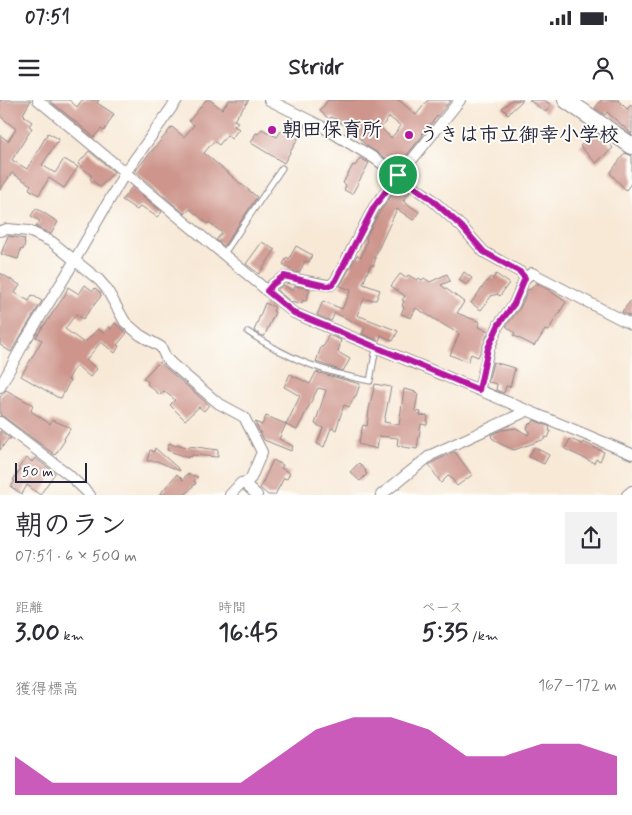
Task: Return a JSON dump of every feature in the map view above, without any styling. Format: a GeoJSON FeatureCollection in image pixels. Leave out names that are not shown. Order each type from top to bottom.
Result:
{"type":"FeatureCollection","features":[{"type":"Feature","properties":{"kind":"main road"},"geometry":{"type":"LineString","coordinates":[[566,100],[632,146]]}},
{"type":"Feature","properties":{"kind":"street"},"geometry":{"type":"LineString","coordinates":[[38,100],[294,313],[632,454]]}},
{"type":"Feature","properties":{"kind":"street"},"geometry":{"type":"LineString","coordinates":[[0,387],[25,341],[125,173],[177,100]]}},
{"type":"Feature","properties":{"kind":"street"},"geometry":{"type":"LineString","coordinates":[[270,100],[323,127],[374,158],[430,198],[462,227],[484,252],[520,272],[525,278]]}},
{"type":"Feature","properties":{"kind":"street"},"geometry":{"type":"LineString","coordinates":[[267,291],[284,276],[326,286],[332,285],[374,207],[460,100]]}},
{"type":"Feature","properties":{"kind":"street"},"geometry":{"type":"LineString","coordinates":[[0,231],[7,229],[29,231],[52,242],[106,288],[125,322],[140,335],[161,347],[166,358],[172,364],[218,403],[247,419],[262,452],[251,478],[247,482],[240,483],[230,495]]}},
{"type":"Feature","properties":{"kind":"street"},"geometry":{"type":"LineString","coordinates":[[479,390],[488,348],[499,324],[514,304],[525,278],[532,273],[632,325]]}},
{"type":"Feature","properties":{"kind":"street"},"geometry":{"type":"LineString","coordinates":[[380,495],[431,455],[528,411]]}},
{"type":"Feature","properties":{"kind":"street"},"geometry":{"type":"LineString","coordinates":[[0,422],[68,474],[90,495]]}},
{"type":"Feature","properties":{"kind":"street"},"geometry":{"type":"LineString","coordinates":[[244,483],[257,495]]}},
{"type":"Feature","properties":{"kind":"street"},"geometry":{"type":"LineString","coordinates":[[627,495],[632,491]]}},
{"type":"Feature","properties":{"kind":"lane"},"geometry":{"type":"LineString","coordinates":[[223,255],[282,168]]}},
{"type":"Feature","properties":{"kind":"lane"},"geometry":{"type":"LineString","coordinates":[[248,332],[261,341],[310,366],[338,375],[370,381],[376,348]]}},
{"type":"Feature","properties":{"kind":"building"},"geometry":{"type":"Polygon","coordinates":[[[0,100],[31,100],[23,114],[32,122],[29,126],[32,128],[12,160],[27,169],[48,133],[59,139],[42,165],[55,173],[64,159],[78,167],[64,188],[49,178],[39,195],[29,189],[31,185],[12,173],[0,190],[0,135],[8,141],[16,129],[0,116],[0,100]]]}},
{"type":"Feature","properties":{"kind":"building"},"geometry":{"type":"Polygon","coordinates":[[[49,100],[69,100],[77,107],[82,100],[99,100],[97,103],[114,114],[104,131],[101,129],[94,137],[49,100]]]}},
{"type":"Feature","properties":{"kind":"building"},"geometry":{"type":"Polygon","coordinates":[[[206,100],[210,100],[222,109],[229,100],[249,100],[234,120],[238,122],[234,126],[239,129],[231,139],[227,135],[219,145],[214,141],[204,153],[257,197],[224,246],[216,240],[222,233],[209,222],[208,224],[190,209],[185,214],[135,171],[172,127],[184,137],[194,125],[189,121],[206,100]]]}},
{"type":"Feature","properties":{"kind":"building","name":"うきは市立御幸小学校"},"geometry":{"type":"Polygon","coordinates":[[[328,100],[399,100],[416,115],[428,100],[451,100],[398,166],[367,146],[336,119],[331,117],[329,119],[320,111],[328,100]],[[389,117],[381,128],[391,138],[401,126],[389,117]]]}},
{"type":"Feature","properties":{"kind":"building"},"geometry":{"type":"Polygon","coordinates":[[[512,100],[523,100],[508,114],[502,108],[512,100]]]}},
{"type":"Feature","properties":{"kind":"building"},"geometry":{"type":"Polygon","coordinates":[[[529,100],[544,100],[551,105],[546,112],[529,100]]]}},
{"type":"Feature","properties":{"kind":"building"},"geometry":{"type":"Polygon","coordinates":[[[601,100],[618,100],[627,109],[632,104],[632,134],[607,112],[605,115],[595,108],[601,100]]]}},
{"type":"Feature","properties":{"kind":"building"},"geometry":{"type":"Polygon","coordinates":[[[291,119],[305,126],[284,163],[251,143],[256,133],[258,134],[262,129],[277,137],[281,131],[283,132],[291,119]]]}},
{"type":"Feature","properties":{"kind":"building"},"geometry":{"type":"Polygon","coordinates":[[[595,133],[605,139],[613,148],[596,163],[580,146],[595,133]]]}},
{"type":"Feature","properties":{"kind":"building"},"geometry":{"type":"Polygon","coordinates":[[[89,151],[114,172],[100,187],[90,179],[92,176],[78,164],[89,151]]]}},
{"type":"Feature","properties":{"kind":"building"},"geometry":{"type":"Polygon","coordinates":[[[625,153],[632,156],[632,182],[626,190],[610,173],[625,153]]]}},
{"type":"Feature","properties":{"kind":"building"},"geometry":{"type":"Polygon","coordinates":[[[360,158],[369,163],[352,194],[344,190],[346,185],[343,183],[353,165],[355,166],[360,158]]]}},
{"type":"Feature","properties":{"kind":"building"},"geometry":{"type":"Polygon","coordinates":[[[400,185],[410,192],[403,201],[419,212],[413,220],[397,209],[374,258],[376,258],[373,266],[370,265],[363,284],[380,290],[376,300],[364,299],[357,315],[398,331],[393,341],[381,335],[379,341],[362,334],[365,327],[335,313],[331,321],[317,315],[323,301],[342,309],[351,290],[340,286],[357,255],[361,257],[367,240],[366,237],[380,211],[400,185]]]}},
{"type":"Feature","properties":{"kind":"building"},"geometry":{"type":"Polygon","coordinates":[[[132,187],[162,212],[157,217],[141,206],[137,210],[122,200],[132,187]]]}},
{"type":"Feature","properties":{"kind":"building"},"geometry":{"type":"Polygon","coordinates":[[[36,208],[58,222],[51,234],[36,227],[40,221],[31,216],[36,208]]]}},
{"type":"Feature","properties":{"kind":"building"},"geometry":{"type":"Polygon","coordinates":[[[8,236],[25,239],[23,250],[21,249],[18,259],[1,254],[8,236]]]}},
{"type":"Feature","properties":{"kind":"building"},"geometry":{"type":"Polygon","coordinates":[[[262,242],[275,250],[259,274],[246,264],[262,242]]]}},
{"type":"Feature","properties":{"kind":"building"},"geometry":{"type":"Polygon","coordinates":[[[296,246],[312,255],[309,262],[305,261],[299,273],[292,271],[283,264],[287,257],[289,259],[296,246]]]}},
{"type":"Feature","properties":{"kind":"building"},"geometry":{"type":"Polygon","coordinates":[[[464,272],[472,278],[467,285],[459,280],[464,272]]]}},
{"type":"Feature","properties":{"kind":"building"},"geometry":{"type":"Polygon","coordinates":[[[0,273],[20,285],[15,293],[29,301],[32,295],[42,301],[11,352],[0,345],[0,273]]]}},
{"type":"Feature","properties":{"kind":"building"},"geometry":{"type":"Polygon","coordinates":[[[400,274],[406,278],[408,275],[417,280],[424,278],[430,282],[447,274],[450,281],[441,285],[464,302],[457,313],[480,322],[478,327],[489,331],[478,357],[471,354],[468,362],[450,355],[459,334],[416,308],[411,318],[401,314],[404,307],[402,306],[404,301],[402,300],[405,296],[391,286],[400,274]]]}},
{"type":"Feature","properties":{"kind":"building"},"geometry":{"type":"Polygon","coordinates":[[[496,274],[509,283],[500,296],[497,294],[492,295],[481,310],[471,303],[490,277],[493,279],[496,274]]]}},
{"type":"Feature","properties":{"kind":"building"},"geometry":{"type":"Polygon","coordinates":[[[536,283],[566,302],[549,331],[545,330],[534,346],[513,335],[515,333],[506,326],[520,308],[528,289],[530,290],[536,283]]]}},
{"type":"Feature","properties":{"kind":"building"},"geometry":{"type":"Polygon","coordinates":[[[85,285],[93,291],[95,288],[100,292],[101,296],[83,319],[76,314],[65,329],[84,343],[98,329],[104,333],[109,327],[111,329],[115,323],[127,333],[117,345],[119,346],[115,353],[101,342],[86,360],[97,369],[90,377],[76,365],[61,398],[21,376],[42,340],[36,337],[65,295],[68,287],[79,294],[85,285]]]}},
{"type":"Feature","properties":{"kind":"building"},"geometry":{"type":"Polygon","coordinates":[[[283,285],[293,291],[295,286],[310,289],[306,301],[303,300],[302,303],[298,302],[298,304],[291,302],[277,290],[283,285]]]}},
{"type":"Feature","properties":{"kind":"building"},"geometry":{"type":"Polygon","coordinates":[[[632,299],[632,317],[622,312],[632,299]]]}},
{"type":"Feature","properties":{"kind":"building"},"geometry":{"type":"Polygon","coordinates":[[[265,303],[275,307],[273,311],[275,312],[264,337],[254,331],[265,303]]]}},
{"type":"Feature","properties":{"kind":"building"},"geometry":{"type":"Polygon","coordinates":[[[328,335],[341,340],[338,352],[350,359],[343,371],[316,362],[321,347],[324,346],[328,335]]]}},
{"type":"Feature","properties":{"kind":"building"},"geometry":{"type":"Polygon","coordinates":[[[159,362],[209,405],[204,411],[199,407],[185,420],[170,405],[175,400],[164,391],[160,395],[147,384],[148,382],[143,378],[159,362]]]}},
{"type":"Feature","properties":{"kind":"building"},"geometry":{"type":"Polygon","coordinates":[[[493,362],[515,368],[510,387],[506,386],[504,393],[496,390],[497,384],[488,382],[493,362]]]}},
{"type":"Feature","properties":{"kind":"building"},"geometry":{"type":"Polygon","coordinates":[[[316,372],[360,384],[356,396],[349,407],[344,405],[336,430],[331,428],[324,447],[317,444],[323,428],[315,424],[326,390],[318,388],[297,430],[286,425],[300,396],[284,387],[290,374],[310,384],[316,372]]]}},
{"type":"Feature","properties":{"kind":"building"},"geometry":{"type":"Polygon","coordinates":[[[375,384],[391,387],[384,422],[399,425],[404,389],[418,394],[415,411],[421,412],[420,415],[428,416],[427,425],[421,424],[417,449],[397,446],[398,438],[379,436],[377,449],[358,444],[363,425],[367,426],[375,384]]]}},
{"type":"Feature","properties":{"kind":"building"},"geometry":{"type":"Polygon","coordinates":[[[6,390],[33,405],[31,411],[50,424],[52,420],[69,427],[70,429],[65,440],[55,455],[0,415],[0,397],[6,390]]]}},
{"type":"Feature","properties":{"kind":"building"},"geometry":{"type":"Polygon","coordinates":[[[266,416],[286,424],[279,439],[293,446],[291,451],[264,440],[255,422],[262,425],[266,416]]]}},
{"type":"Feature","properties":{"kind":"building"},"geometry":{"type":"Polygon","coordinates":[[[534,420],[550,427],[549,431],[551,431],[548,438],[545,437],[545,439],[514,450],[492,438],[491,435],[502,430],[516,428],[528,435],[530,431],[527,429],[529,423],[532,424],[534,420]]]}},
{"type":"Feature","properties":{"kind":"building"},"geometry":{"type":"Polygon","coordinates":[[[0,431],[11,439],[8,439],[0,450],[0,431]]]}},
{"type":"Feature","properties":{"kind":"building"},"geometry":{"type":"Polygon","coordinates":[[[570,439],[582,444],[583,442],[604,452],[600,461],[596,459],[594,463],[565,449],[570,439]]]}},
{"type":"Feature","properties":{"kind":"building"},"geometry":{"type":"Polygon","coordinates":[[[169,443],[189,448],[189,446],[218,450],[218,457],[192,455],[191,457],[188,456],[188,458],[167,450],[169,443]]]}},
{"type":"Feature","properties":{"kind":"building"},"geometry":{"type":"Polygon","coordinates":[[[534,447],[549,455],[544,464],[529,457],[534,447]]]}},
{"type":"Feature","properties":{"kind":"building"},"geometry":{"type":"Polygon","coordinates":[[[155,448],[180,471],[157,461],[147,461],[150,450],[154,452],[155,448]]]}},
{"type":"Feature","properties":{"kind":"building"},"geometry":{"type":"Polygon","coordinates":[[[455,452],[472,475],[457,486],[449,475],[441,483],[429,465],[455,452]]]}},
{"type":"Feature","properties":{"kind":"building"},"geometry":{"type":"Polygon","coordinates":[[[27,458],[32,462],[35,458],[55,473],[40,495],[27,485],[22,494],[11,487],[15,481],[13,480],[20,470],[18,468],[27,458]]]}},
{"type":"Feature","properties":{"kind":"building"},"geometry":{"type":"Polygon","coordinates":[[[273,460],[283,465],[281,468],[290,473],[287,479],[284,478],[275,495],[268,495],[260,488],[273,460]]]}},
{"type":"Feature","properties":{"kind":"building"},"geometry":{"type":"Polygon","coordinates":[[[359,463],[367,474],[360,481],[350,472],[359,463]]]}},
{"type":"Feature","properties":{"kind":"building"},"geometry":{"type":"Polygon","coordinates":[[[177,474],[183,480],[187,474],[198,477],[194,481],[196,483],[185,495],[159,495],[177,474]]]}},
{"type":"Feature","properties":{"kind":"place","name":"朝田保育所"},"geometry":{"type":"Point","coordinates":[272,130]}},
{"type":"Feature","properties":{"kind":"place","name":"うきは市立御幸小学校"},"geometry":{"type":"Point","coordinates":[409,135]}},
{"type":"Feature","properties":{"kind":"route"},"geometry":{"type":"LineString","coordinates":[[398,175],[430,198],[462,227],[484,252],[520,272],[525,278],[514,304],[499,324],[488,348],[479,390],[294,313],[267,291],[284,276],[326,286],[332,285],[374,207],[398,175]]}}]}
